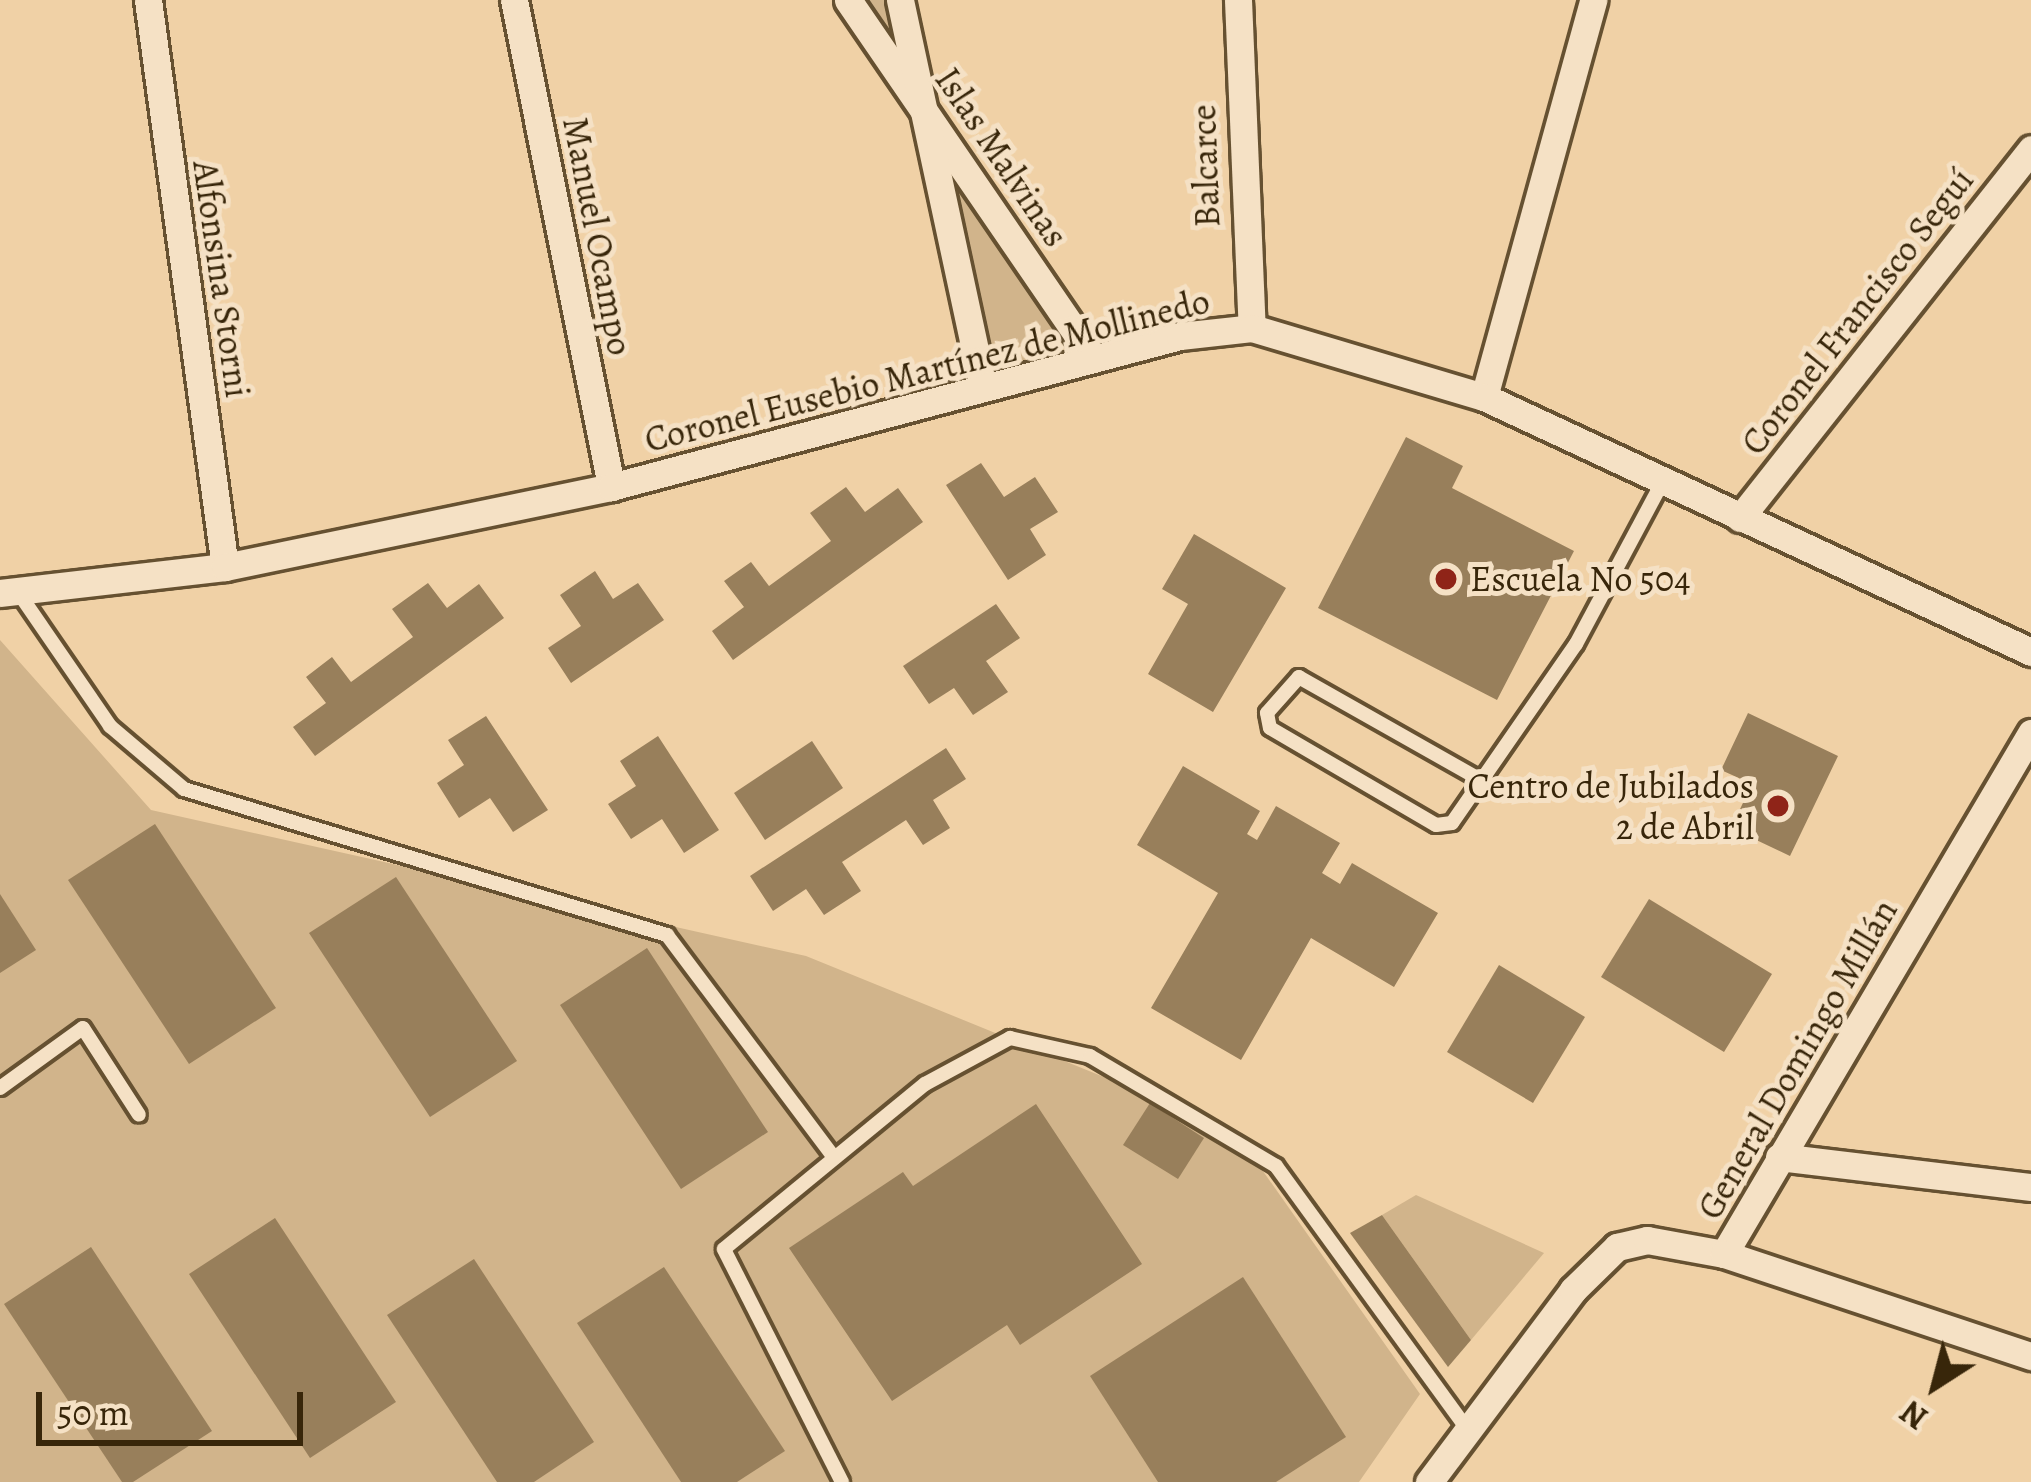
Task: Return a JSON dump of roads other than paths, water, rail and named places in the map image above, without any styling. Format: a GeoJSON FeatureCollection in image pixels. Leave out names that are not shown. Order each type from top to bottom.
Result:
{"type":"FeatureCollection","features":[{"type":"Feature","properties":{"kind":"street","name":"Alfonsina Storni"},"geometry":{"type":"LineString","coordinates":[[148,0],[225,567]]}},
{"type":"Feature","properties":{"kind":"street","name":"Manuel Ocampo"},"geometry":{"type":"LineString","coordinates":[[514,0],[611,487]]}},
{"type":"Feature","properties":{"kind":"street","name":"Islas Malvinas"},"geometry":{"type":"LineString","coordinates":[[848,0],[919,96],[1093,358]]}},
{"type":"Feature","properties":{"kind":"street"},"geometry":{"type":"LineString","coordinates":[[900,0],[983,387]]}},
{"type":"Feature","properties":{"kind":"street","name":"Balcarce"},"geometry":{"type":"LineString","coordinates":[[1238,0],[1252,328]]}},
{"type":"Feature","properties":{"kind":"street"},"geometry":{"type":"LineString","coordinates":[[1484,398],[1593,0]]}},
{"type":"Feature","properties":{"kind":"street","name":"Coronel Francisco Seguí"},"geometry":{"type":"LineString","coordinates":[[1740,518],[2031,148]]}},
{"type":"Feature","properties":{"kind":"street","name":"Coronel Eusebio Martínez de Mollinedo"},"geometry":{"type":"LineString","coordinates":[[9,592],[225,567],[611,487],[1093,358],[1252,328],[1484,398],[2031,652]]}},
{"type":"Feature","properties":{"kind":"street","name":"General Domingo Millán"},"geometry":{"type":"LineString","coordinates":[[1429,1482],[1617,1247],[1647,1240],[1724,1254],[2031,733]]}},
{"type":"Feature","properties":{"kind":"street"},"geometry":{"type":"LineString","coordinates":[[1779,1157],[2031,1186]]}},
{"type":"Feature","properties":{"kind":"street"},"geometry":{"type":"LineString","coordinates":[[1724,1254],[2031,1356]]}},
{"type":"Feature","properties":{"kind":"lane"},"geometry":{"type":"LineString","coordinates":[[1479,779],[1299,677],[1267,713],[1270,728],[1436,825],[1452,823],[1576,644],[1663,481]]}},
{"type":"Feature","properties":{"kind":"lane"},"geometry":{"type":"LineString","coordinates":[[9,592],[110,726],[184,789],[667,935],[832,1156]]}},
{"type":"Feature","properties":{"kind":"lane"},"geometry":{"type":"LineString","coordinates":[[0,1088],[83,1028],[139,1115]]}},
{"type":"Feature","properties":{"kind":"lane"},"geometry":{"type":"LineString","coordinates":[[842,1482],[724,1249],[832,1156],[970,1054],[1010,1038],[1090,1056],[1276,1166],[1468,1430]]}},
{"type":"Feature","properties":{"kind":"place","name":"Escuela No 504"},"geometry":{"type":"Point","coordinates":[1446,579]}},
{"type":"Feature","properties":{"kind":"place","name":"Centro de Jubilados 2 de Abril"},"geometry":{"type":"Point","coordinates":[1778,806]}}]}
